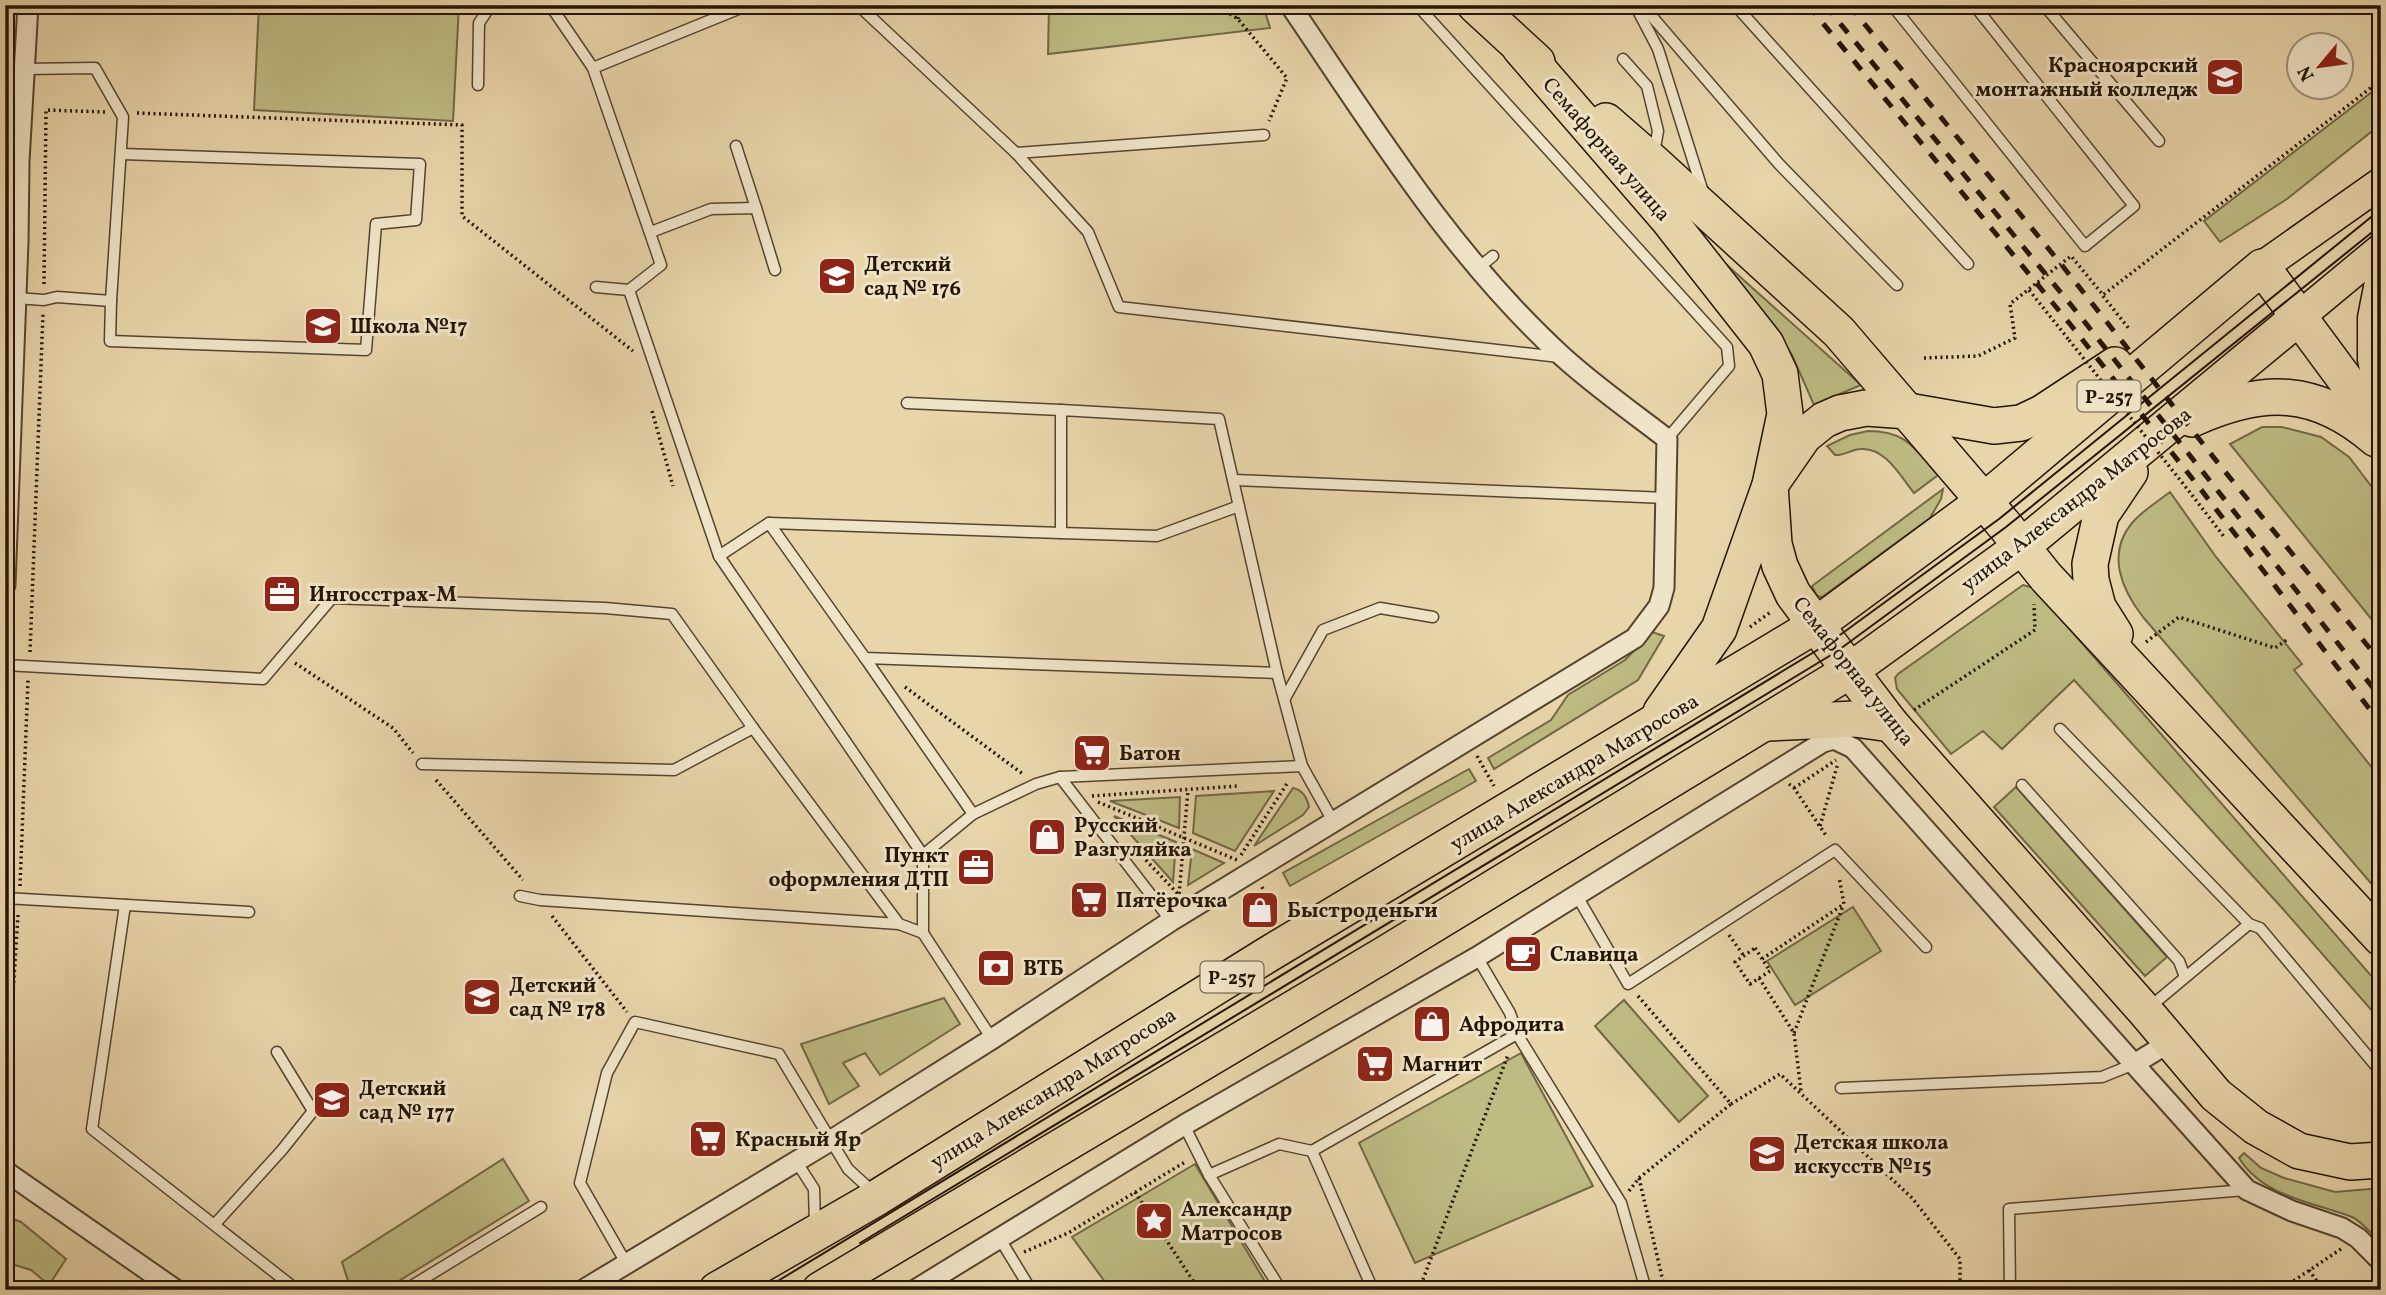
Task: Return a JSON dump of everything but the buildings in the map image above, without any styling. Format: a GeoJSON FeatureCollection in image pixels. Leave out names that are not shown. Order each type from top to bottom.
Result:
{"type":"FeatureCollection","features":[{"type":"Feature","properties":{"kind":"highway","name":"Семафорная улица"},"geometry":{"type":"LineString","coordinates":[[1482,8],[1667,218],[1766,344],[1780,374],[1785,414],[1770,485],[1774,544],[1780,566],[1793,594],[1851,670],[1903,717],[2216,1095],[2256,1127],[2299,1151],[2350,1162],[2381,1160]]}},
{"type":"Feature","properties":{"kind":"highway","name":"Семафорная улица"},"geometry":{"type":"LineString","coordinates":[[1520,48],[1652,160],[1839,332],[2046,577],[2381,938]]}},
{"type":"Feature","properties":{"kind":"highway"},"geometry":{"type":"LineString","coordinates":[[2262,267],[2381,428]]}},
{"type":"Feature","properties":{"kind":"highway","name":"улица Александра Матросова"},"geometry":{"type":"LineString","coordinates":[[717,1290],[815,1235],[1267,955],[1816,625],[1984,501],[2262,267]]}},
{"type":"Feature","properties":{"kind":"highway"},"geometry":{"type":"LineString","coordinates":[[1652,725],[1719,629],[1770,485],[1804,436],[1824,420],[1840,413],[1866,408],[1908,411],[1994,426],[2021,423],[2042,413],[2170,327],[2234,290]]}},
{"type":"Feature","properties":{"kind":"highway","name":"улица Александра Матросова"},"geometry":{"type":"LineString","coordinates":[[820,1290],[1385,954],[1851,670],[2021,547],[2299,317]]}},
{"type":"Feature","properties":{"kind":"highway"},"geometry":{"type":"LineString","coordinates":[[2147,685],[2098,607],[2090,564],[2101,515],[2131,469],[2163,432],[2213,409],[2251,398],[2278,395],[2317,402],[2351,418],[2381,444]]}},
{"type":"Feature","properties":{"kind":"highway"},"geometry":{"type":"LineString","coordinates":[[1765,723],[1854,719],[1873,723],[1903,717]]}},
{"type":"Feature","properties":{"kind":"main road","name":"улица Александра Матросова"},"geometry":{"type":"LineString","coordinates":[[2262,267],[2381,183]]}},
{"type":"Feature","properties":{"kind":"main road","name":"улица Александра Матросова"},"geometry":{"type":"LineString","coordinates":[[2299,317],[2381,249]]}},
{"type":"Feature","properties":{"kind":"main road"},"geometry":{"type":"LineString","coordinates":[[2381,277],[2373,318],[2373,359],[2381,399]]}},
{"type":"Feature","properties":{"kind":"street"},"geometry":{"type":"LineString","coordinates":[[5,585],[16,298],[12,163],[24,69],[28,5]]}},
{"type":"Feature","properties":{"kind":"street"},"geometry":{"type":"LineString","coordinates":[[583,1290],[830,1141],[992,1039],[1171,921],[1635,638],[1659,606],[1664,587],[1667,439],[1563,358],[1486,262],[1400,167],[1290,5]]}},
{"type":"Feature","properties":{"kind":"street"},"geometry":{"type":"LineString","coordinates":[[915,1290],[1184,1125],[1477,957],[1823,742],[1834,739],[1853,748],[2246,1190],[2292,1211],[2342,1228],[2381,1261]]}},
{"type":"Feature","properties":{"kind":"street"},"geometry":{"type":"LineString","coordinates":[[2134,1065],[2170,1042]]}},
{"type":"Feature","properties":{"kind":"street"},"geometry":{"type":"LineString","coordinates":[[5,1171],[176,1290]]}},
{"type":"Feature","properties":{"kind":"lane"},"geometry":{"type":"LineString","coordinates":[[478,85],[479,23],[491,5]]}},
{"type":"Feature","properties":{"kind":"lane"},"geometry":{"type":"LineString","coordinates":[[550,5],[593,68],[662,265],[629,290],[596,287]]}},
{"type":"Feature","properties":{"kind":"lane"},"geometry":{"type":"LineString","coordinates":[[593,68],[748,5]]}},
{"type":"Feature","properties":{"kind":"lane"},"geometry":{"type":"LineString","coordinates":[[858,5],[1016,153],[1088,232],[1119,307],[1563,358]]}},
{"type":"Feature","properties":{"kind":"lane"},"geometry":{"type":"LineString","coordinates":[[1417,5],[1727,347],[1729,366],[1667,439]]}},
{"type":"Feature","properties":{"kind":"lane"},"geometry":{"type":"LineString","coordinates":[[1635,5],[1658,49],[1710,213]]}},
{"type":"Feature","properties":{"kind":"lane"},"geometry":{"type":"LineString","coordinates":[[1642,5],[1779,164],[1897,285]]}},
{"type":"Feature","properties":{"kind":"lane"},"geometry":{"type":"LineString","coordinates":[[1735,5],[1968,264]]}},
{"type":"Feature","properties":{"kind":"lane"},"geometry":{"type":"LineString","coordinates":[[1892,5],[2085,246],[2134,206],[1974,5]]}},
{"type":"Feature","properties":{"kind":"lane"},"geometry":{"type":"LineString","coordinates":[[2044,5],[2159,141]]}},
{"type":"Feature","properties":{"kind":"lane"},"geometry":{"type":"LineString","coordinates":[[1623,59],[1647,86],[1658,131],[1652,160]]}},
{"type":"Feature","properties":{"kind":"lane"},"geometry":{"type":"LineString","coordinates":[[24,69],[95,68],[122,112],[122,154],[110,341],[366,350],[376,224],[416,220],[421,164],[122,154]]}},
{"type":"Feature","properties":{"kind":"lane"},"geometry":{"type":"LineString","coordinates":[[1016,153],[1264,135]]}},
{"type":"Feature","properties":{"kind":"lane"},"geometry":{"type":"LineString","coordinates":[[736,146],[775,270]]}},
{"type":"Feature","properties":{"kind":"lane"},"geometry":{"type":"LineString","coordinates":[[650,232],[711,209],[756,208]]}},
{"type":"Feature","properties":{"kind":"lane"},"geometry":{"type":"LineString","coordinates":[[629,290],[719,556],[923,855],[923,933],[992,1039]]}},
{"type":"Feature","properties":{"kind":"lane"},"geometry":{"type":"LineString","coordinates":[[16,298],[44,300],[57,297],[111,301]]}},
{"type":"Feature","properties":{"kind":"lane"},"geometry":{"type":"LineString","coordinates":[[907,403],[1219,419],[1277,673],[1302,766],[1334,823]]}},
{"type":"Feature","properties":{"kind":"lane"},"geometry":{"type":"LineString","coordinates":[[1060,410],[1061,533]]}},
{"type":"Feature","properties":{"kind":"lane"},"geometry":{"type":"LineString","coordinates":[[1234,480],[1666,498]]}},
{"type":"Feature","properties":{"kind":"lane"},"geometry":{"type":"LineString","coordinates":[[719,556],[769,523],[1157,536],[1239,506]]}},
{"type":"Feature","properties":{"kind":"lane"},"geometry":{"type":"LineString","coordinates":[[769,523],[973,814]]}},
{"type":"Feature","properties":{"kind":"lane"},"geometry":{"type":"LineString","coordinates":[[5,664],[263,679],[332,598],[605,608],[672,614],[898,923]]}},
{"type":"Feature","properties":{"kind":"lane"},"geometry":{"type":"LineString","coordinates":[[1285,698],[1323,630],[1380,608],[1433,617]]}},
{"type":"Feature","properties":{"kind":"lane"},"geometry":{"type":"LineString","coordinates":[[865,658],[1277,673]]}},
{"type":"Feature","properties":{"kind":"lane"},"geometry":{"type":"LineString","coordinates":[[422,764],[674,770],[753,728]]}},
{"type":"Feature","properties":{"kind":"lane"},"geometry":{"type":"LineString","coordinates":[[2060,729],[2249,924],[2260,929],[2381,1072]]}},
{"type":"Feature","properties":{"kind":"lane"},"geometry":{"type":"LineString","coordinates":[[923,855],[973,814],[1036,783],[1059,777],[1302,766]]}},
{"type":"Feature","properties":{"kind":"lane"},"geometry":{"type":"LineString","coordinates":[[1059,777],[1171,921]]}},
{"type":"Feature","properties":{"kind":"lane"},"geometry":{"type":"LineString","coordinates":[[2022,785],[2179,961],[2185,977]]}},
{"type":"Feature","properties":{"kind":"lane"},"geometry":{"type":"LineString","coordinates":[[1577,895],[1628,984],[1835,850],[1926,947]]}},
{"type":"Feature","properties":{"kind":"lane"},"geometry":{"type":"LineString","coordinates":[[520,896],[540,900],[898,923],[923,933]]}},
{"type":"Feature","properties":{"kind":"lane"},"geometry":{"type":"LineString","coordinates":[[5,898],[249,912]]}},
{"type":"Feature","properties":{"kind":"lane"},"geometry":{"type":"LineString","coordinates":[[125,905],[92,1129],[297,1290]]}},
{"type":"Feature","properties":{"kind":"lane"},"geometry":{"type":"LineString","coordinates":[[2145,1011],[2249,924]]}},
{"type":"Feature","properties":{"kind":"lane"},"geometry":{"type":"LineString","coordinates":[[1477,957],[1510,1013],[1517,1034],[1620,1203],[1646,1290]]}},
{"type":"Feature","properties":{"kind":"lane"},"geometry":{"type":"LineString","coordinates":[[626,1263],[580,1183],[607,1073],[635,1022],[779,1054],[848,1169],[878,1196]]}},
{"type":"Feature","properties":{"kind":"lane"},"geometry":{"type":"LineString","coordinates":[[1209,1175],[1279,1144],[1312,1151],[1517,1034]]}},
{"type":"Feature","properties":{"kind":"lane"},"geometry":{"type":"LineString","coordinates":[[215,1224],[282,1150],[313,1111],[277,1052]]}},
{"type":"Feature","properties":{"kind":"lane"},"geometry":{"type":"LineString","coordinates":[[1841,1088],[2102,1077],[2134,1065]]}},
{"type":"Feature","properties":{"kind":"lane"},"geometry":{"type":"LineString","coordinates":[[1184,1125],[1209,1175],[1281,1290]]}},
{"type":"Feature","properties":{"kind":"lane"},"geometry":{"type":"LineString","coordinates":[[1312,1151],[1373,1290]]}},
{"type":"Feature","properties":{"kind":"lane"},"geometry":{"type":"LineString","coordinates":[[796,1161],[814,1189],[815,1235]]}},
{"type":"Feature","properties":{"kind":"lane"},"geometry":{"type":"LineString","coordinates":[[2010,1290],[2010,1209],[2246,1190]]}},
{"type":"Feature","properties":{"kind":"lane"},"geometry":{"type":"LineString","coordinates":[[405,1290],[541,1207]]}},
{"type":"Feature","properties":{"kind":"lane"},"geometry":{"type":"LineString","coordinates":[[1000,1238],[1031,1290]]}},
{"type":"Feature","properties":{"kind":"path"},"geometry":{"type":"LineString","coordinates":[[1216,5],[1238,19],[1287,78],[1264,135]]}},
{"type":"Feature","properties":{"kind":"path"},"geometry":{"type":"LineString","coordinates":[[1238,19],[1239,5]]}},
{"type":"Feature","properties":{"kind":"path"},"geometry":{"type":"LineString","coordinates":[[2103,295],[2381,80]]}},
{"type":"Feature","properties":{"kind":"path"},"geometry":{"type":"LineString","coordinates":[[5,1120],[19,898],[44,300],[46,110],[462,125],[462,216],[636,353]]}},
{"type":"Feature","properties":{"kind":"path"},"geometry":{"type":"LineString","coordinates":[[1924,358],[1978,356],[2015,338],[2010,304],[2071,256],[2130,330]]}},
{"type":"Feature","properties":{"kind":"path"},"geometry":{"type":"LineString","coordinates":[[2029,290],[2225,538]]}},
{"type":"Feature","properties":{"kind":"path"},"geometry":{"type":"LineString","coordinates":[[651,406],[673,486]]}},
{"type":"Feature","properties":{"kind":"path"},"geometry":{"type":"LineString","coordinates":[[1903,717],[2035,630],[2034,598]]}},
{"type":"Feature","properties":{"kind":"path"},"geometry":{"type":"LineString","coordinates":[[1746,629],[1776,609]]}},
{"type":"Feature","properties":{"kind":"path"},"geometry":{"type":"LineString","coordinates":[[2144,644],[2179,617],[2276,648],[2288,639]]}},
{"type":"Feature","properties":{"kind":"path"},"geometry":{"type":"LineString","coordinates":[[282,656],[393,728],[422,764]]}},
{"type":"Feature","properties":{"kind":"path"},"geometry":{"type":"LineString","coordinates":[[897,682],[1036,783]]}},
{"type":"Feature","properties":{"kind":"path"},"geometry":{"type":"LineString","coordinates":[[1475,753],[1494,788]]}},
{"type":"Feature","properties":{"kind":"path"},"geometry":{"type":"LineString","coordinates":[[1820,827],[1840,757]]}},
{"type":"Feature","properties":{"kind":"path"},"geometry":{"type":"LineString","coordinates":[[1784,781],[1794,788],[1835,850],[1844,904],[1794,1034]]}},
{"type":"Feature","properties":{"kind":"path"},"geometry":{"type":"LineString","coordinates":[[1087,797],[1238,860],[1288,782],[1276,783]]}},
{"type":"Feature","properties":{"kind":"path"},"geometry":{"type":"LineString","coordinates":[[1087,797],[1238,786]]}},
{"type":"Feature","properties":{"kind":"path"},"geometry":{"type":"LineString","coordinates":[[1142,856],[1179,895],[1188,790]]}},
{"type":"Feature","properties":{"kind":"path"},"geometry":{"type":"LineString","coordinates":[[1087,797],[1096,807]]}},
{"type":"Feature","properties":{"kind":"path"},"geometry":{"type":"LineString","coordinates":[[1261,887],[1275,910]]}},
{"type":"Feature","properties":{"kind":"path"},"geometry":{"type":"LineString","coordinates":[[1762,959],[1844,904]]}},
{"type":"Feature","properties":{"kind":"path"},"geometry":{"type":"LineString","coordinates":[[1720,923],[1744,956]]}},
{"type":"Feature","properties":{"kind":"path"},"geometry":{"type":"LineString","coordinates":[[1755,948],[1762,959],[1770,971],[1750,984],[1735,962],[1755,948]]}},
{"type":"Feature","properties":{"kind":"path"},"geometry":{"type":"LineString","coordinates":[[1759,978],[1794,1034],[1801,1093]]}},
{"type":"Feature","properties":{"kind":"path"},"geometry":{"type":"LineString","coordinates":[[1628,984],[1731,1104]]}},
{"type":"Feature","properties":{"kind":"path"},"geometry":{"type":"LineString","coordinates":[[1419,1290],[1517,1034]]}},
{"type":"Feature","properties":{"kind":"path"},"geometry":{"type":"LineString","coordinates":[[1620,1203],[1639,1178],[1731,1104],[1780,1074],[1912,1198],[1960,1259],[1960,1290]]}},
{"type":"Feature","properties":{"kind":"path"},"geometry":{"type":"LineString","coordinates":[[1014,1263],[1017,1255],[1068,1233],[1200,1153]]}},
{"type":"Feature","properties":{"kind":"path"},"geometry":{"type":"LineString","coordinates":[[1639,1178],[1665,1290]]}},
{"type":"Feature","properties":{"kind":"path"},"geometry":{"type":"LineString","coordinates":[[1134,1191],[1199,1290]]}},
{"type":"Feature","properties":{"kind":"path"},"geometry":{"type":"LineString","coordinates":[[2280,1290],[2357,1238]]}},
{"type":"Feature","properties":{"kind":"path"},"geometry":{"type":"LineString","coordinates":[[2309,1270],[2323,1290]]}},
{"type":"Feature","properties":{"kind":"shaded area"},"geometry":{"type":"Polygon","coordinates":[[[259,5],[459,5],[453,121],[254,110],[259,5]]]}},
{"type":"Feature","properties":{"kind":"shaded area"},"geometry":{"type":"Polygon","coordinates":[[[1049,5],[1263,5],[1270,28],[1048,54],[1049,5]]]}},
{"type":"Feature","properties":{"kind":"shaded area"},"geometry":{"type":"Polygon","coordinates":[[[2381,85],[2381,124],[2287,199],[2220,242],[2204,221],[2381,85]]]}},
{"type":"Feature","properties":{"kind":"shaded area"},"geometry":{"type":"Polygon","coordinates":[[[1719,258],[1861,385],[1814,405],[1792,355],[1769,319],[1719,258]]]}},
{"type":"Feature","properties":{"kind":"shaded area"},"geometry":{"type":"Polygon","coordinates":[[[2262,427],[2282,427],[2321,437],[2349,457],[2381,499],[2381,631],[2230,444],[2262,427]]]}},
{"type":"Feature","properties":{"kind":"shaded area"},"geometry":{"type":"Polygon","coordinates":[[[1868,431],[1892,434],[1909,443],[1938,475],[1914,493],[1892,464],[1878,453],[1861,449],[1835,455],[1827,446],[1850,435],[1868,431]]]}},
{"type":"Feature","properties":{"kind":"shaded area"},"geometry":{"type":"Polygon","coordinates":[[[1943,489],[1941,499],[1930,518],[1822,597],[1817,596],[1812,586],[1943,489]]]}},
{"type":"Feature","properties":{"kind":"shaded area"},"geometry":{"type":"Polygon","coordinates":[[[2170,492],[2216,557],[2302,664],[2294,670],[2381,779],[2381,895],[2143,617],[2123,584],[2119,559],[2124,535],[2140,514],[2170,492]]]}},
{"type":"Feature","properties":{"kind":"shaded area"},"geometry":{"type":"Polygon","coordinates":[[[2023,585],[2034,588],[2381,987],[2381,1021],[2283,909],[2074,680],[2002,749],[1983,731],[1951,754],[1897,689],[1895,678],[1898,674],[2023,585]]]}},
{"type":"Feature","properties":{"kind":"shaded area"},"geometry":{"type":"Polygon","coordinates":[[[1652,632],[1664,636],[1638,680],[1494,769],[1488,758],[1551,720],[1568,695],[1625,660],[1652,632]]]}},
{"type":"Feature","properties":{"kind":"shaded area"},"geometry":{"type":"Polygon","coordinates":[[[1469,769],[1476,781],[1290,886],[1283,873],[1469,769]]]}},
{"type":"Feature","properties":{"kind":"shaded area"},"geometry":{"type":"Polygon","coordinates":[[[2016,787],[2167,957],[2145,976],[1994,807],[2016,787]]]}},
{"type":"Feature","properties":{"kind":"shaded area"},"geometry":{"type":"Polygon","coordinates":[[[1293,788],[1304,794],[1309,807],[1303,815],[1254,846],[1293,788]]]}},
{"type":"Feature","properties":{"kind":"shaded area"},"geometry":{"type":"Polygon","coordinates":[[[1274,791],[1235,851],[1193,833],[1196,796],[1274,791]]]}},
{"type":"Feature","properties":{"kind":"shaded area"},"geometry":{"type":"Polygon","coordinates":[[[1180,797],[1179,828],[1110,801],[1180,797]]]}},
{"type":"Feature","properties":{"kind":"shaded area"},"geometry":{"type":"Polygon","coordinates":[[[1114,816],[1176,842],[1173,882],[1114,816]]]}},
{"type":"Feature","properties":{"kind":"shaded area"},"geometry":{"type":"Polygon","coordinates":[[[1192,849],[1224,863],[1188,885],[1192,849]]]}},
{"type":"Feature","properties":{"kind":"shaded area"},"geometry":{"type":"Polygon","coordinates":[[[1853,907],[1881,951],[1795,1005],[1767,961],[1853,907]]]}},
{"type":"Feature","properties":{"kind":"shaded area"},"geometry":{"type":"Polygon","coordinates":[[[944,998],[960,1024],[880,1075],[865,1053],[843,1063],[859,1086],[829,1104],[801,1044],[944,998]]]}},
{"type":"Feature","properties":{"kind":"shaded area"},"geometry":{"type":"Polygon","coordinates":[[[1624,1000],[1708,1096],[1679,1122],[1595,1026],[1624,1000]]]}},
{"type":"Feature","properties":{"kind":"shaded area"},"geometry":{"type":"Polygon","coordinates":[[[1521,1053],[1593,1186],[1415,1263],[1359,1143],[1521,1053]]]}},
{"type":"Feature","properties":{"kind":"shaded area"},"geometry":{"type":"Polygon","coordinates":[[[2244,1153],[2261,1168],[2284,1178],[2335,1192],[2381,1188],[2381,1239],[2352,1217],[2290,1196],[2261,1182],[2239,1158],[2244,1153]]]}},
{"type":"Feature","properties":{"kind":"shaded area"},"geometry":{"type":"Polygon","coordinates":[[[503,1159],[529,1201],[384,1290],[351,1290],[342,1262],[503,1159]]]}},
{"type":"Feature","properties":{"kind":"shaded area"},"geometry":{"type":"Polygon","coordinates":[[[1195,1164],[1270,1290],[1111,1290],[1072,1237],[1195,1164]]]}},
{"type":"Feature","properties":{"kind":"shaded area"},"geometry":{"type":"Polygon","coordinates":[[[5,1216],[21,1222],[66,1259],[49,1285],[31,1270],[5,1262],[5,1216]]]}},
{"type":"Feature","properties":{"kind":"tram line"},"geometry":{"type":"LineString","coordinates":[[763,1290],[1829,643],[1999,519],[2381,209]]}},
{"type":"Feature","properties":{"kind":"tram line"},"geometry":{"type":"LineString","coordinates":[[860,1243],[1836,652],[2006,527],[2381,225]]}},
{"type":"Feature","properties":{"kind":"railway"},"geometry":{"type":"LineString","coordinates":[[1808,5],[2070,324],[2381,724]]}},
{"type":"Feature","properties":{"kind":"railway"},"geometry":{"type":"LineString","coordinates":[[1825,5],[2080,316],[2381,698]]}},
{"type":"Feature","properties":{"kind":"railway"},"geometry":{"type":"LineString","coordinates":[[1849,5],[2381,662]]}},
{"type":"Feature","properties":{"kind":"place","name":"Красноярский монтажный колледж"},"geometry":{"type":"Point","coordinates":[2225,77]}},
{"type":"Feature","properties":{"kind":"place","name":"Детский сад № 176"},"geometry":{"type":"Point","coordinates":[837,276]}},
{"type":"Feature","properties":{"kind":"place","name":"Школа №17"},"geometry":{"type":"Point","coordinates":[323,326]}},
{"type":"Feature","properties":{"kind":"place","name":"Ингосстрах-М"},"geometry":{"type":"Point","coordinates":[282,594]}},
{"type":"Feature","properties":{"kind":"place","name":"Батон"},"geometry":{"type":"Point","coordinates":[1092,753]}},
{"type":"Feature","properties":{"kind":"place","name":"Русский Разгуляйка"},"geometry":{"type":"Point","coordinates":[1047,837]}},
{"type":"Feature","properties":{"kind":"place","name":"Пункт оформления ДТП"},"geometry":{"type":"Point","coordinates":[976,867]}},
{"type":"Feature","properties":{"kind":"place","name":"Пятёрочка"},"geometry":{"type":"Point","coordinates":[1089,900]}},
{"type":"Feature","properties":{"kind":"place","name":"Быстроденьги"},"geometry":{"type":"Point","coordinates":[1260,910]}},
{"type":"Feature","properties":{"kind":"place","name":"Славица"},"geometry":{"type":"Point","coordinates":[1523,954]}},
{"type":"Feature","properties":{"kind":"place","name":"ВТБ"},"geometry":{"type":"Point","coordinates":[996,968]}},
{"type":"Feature","properties":{"kind":"place","name":"Детский сад № 178"},"geometry":{"type":"Point","coordinates":[482,997]}},
{"type":"Feature","properties":{"kind":"place","name":"Афродита"},"geometry":{"type":"Point","coordinates":[1432,1024]}},
{"type":"Feature","properties":{"kind":"place","name":"Магнит"},"geometry":{"type":"Point","coordinates":[1375,1064]}},
{"type":"Feature","properties":{"kind":"place","name":"Детский сад № 177"},"geometry":{"type":"Point","coordinates":[332,1100]}},
{"type":"Feature","properties":{"kind":"place","name":"Красный Яр"},"geometry":{"type":"Point","coordinates":[708,1139]}},
{"type":"Feature","properties":{"kind":"place","name":"Детская школа искусств №15"},"geometry":{"type":"Point","coordinates":[1767,1154]}},
{"type":"Feature","properties":{"kind":"place","name":"Александр Матросов"},"geometry":{"type":"Point","coordinates":[1154,1221]}}]}
